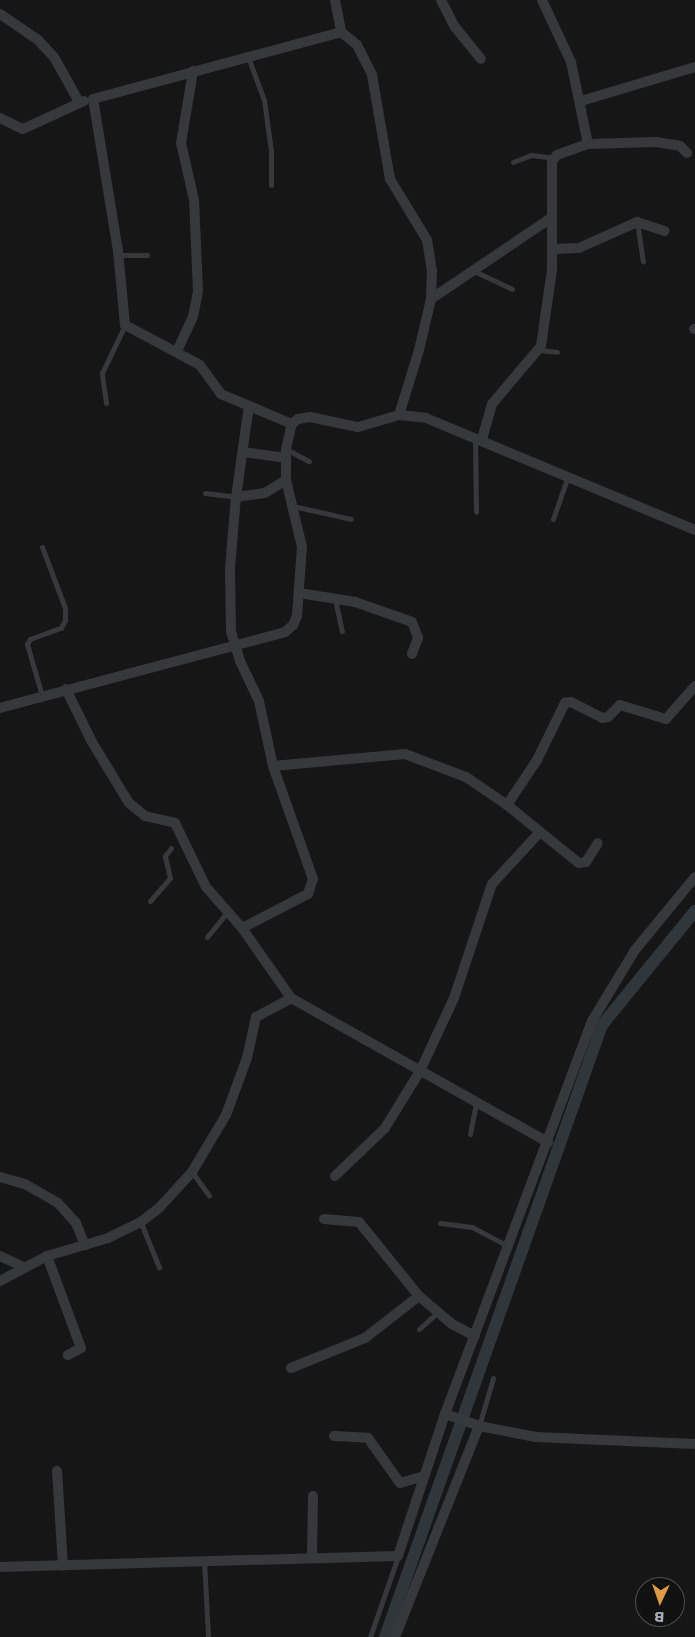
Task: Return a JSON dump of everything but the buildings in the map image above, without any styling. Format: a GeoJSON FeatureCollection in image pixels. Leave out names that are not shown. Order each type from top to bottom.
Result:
{"type":"FeatureCollection","features":[{"type":"Feature","properties":{"kind":"street"},"geometry":{"type":"LineString","coordinates":[[335,0],[341,32],[357,45],[372,75],[390,179],[427,240],[432,270],[431,299],[399,415]]}},
{"type":"Feature","properties":{"kind":"street"},"geometry":{"type":"LineString","coordinates":[[441,0],[455,27],[481,59]]}},
{"type":"Feature","properties":{"kind":"street"},"geometry":{"type":"LineString","coordinates":[[542,0],[571,62],[581,101],[588,144]]}},
{"type":"Feature","properties":{"kind":"street"},"geometry":{"type":"LineString","coordinates":[[0,14],[38,40],[54,57],[79,102]]}},
{"type":"Feature","properties":{"kind":"street"},"geometry":{"type":"LineString","coordinates":[[0,118],[23,130],[79,102],[341,32]]}},
{"type":"Feature","properties":{"kind":"street"},"geometry":{"type":"LineString","coordinates":[[581,101],[695,67]]}},
{"type":"Feature","properties":{"kind":"street"},"geometry":{"type":"LineString","coordinates":[[177,352],[193,317],[199,283],[194,200],[181,143],[193,71]]}},
{"type":"Feature","properties":{"kind":"street"},"geometry":{"type":"LineString","coordinates":[[93,99],[118,256],[125,325],[200,365],[221,394],[292,424],[310,417],[358,426],[399,415],[426,418],[479,438],[695,530]]}},
{"type":"Feature","properties":{"kind":"street"},"geometry":{"type":"LineString","coordinates":[[479,438],[492,404],[539,350],[553,249],[550,167],[554,158],[588,144],[656,142],[680,146],[687,153]]}},
{"type":"Feature","properties":{"kind":"street"},"geometry":{"type":"LineString","coordinates":[[431,299],[551,218]]}},
{"type":"Feature","properties":{"kind":"street"},"geometry":{"type":"LineString","coordinates":[[553,249],[579,248],[637,222],[664,231]]}},
{"type":"Feature","properties":{"kind":"street"},"geometry":{"type":"LineString","coordinates":[[242,928],[308,894],[312,887],[311,868],[273,766],[259,701],[233,645],[230,568],[236,497],[249,406]]}},
{"type":"Feature","properties":{"kind":"street"},"geometry":{"type":"LineString","coordinates":[[0,708],[284,632],[297,616],[302,547],[286,480],[286,453],[292,424]]}},
{"type":"Feature","properties":{"kind":"street"},"geometry":{"type":"LineString","coordinates":[[243,452],[286,453]]}},
{"type":"Feature","properties":{"kind":"street"},"geometry":{"type":"LineString","coordinates":[[236,497],[265,493],[286,480]]}},
{"type":"Feature","properties":{"kind":"street"},"geometry":{"type":"LineString","coordinates":[[299,593],[376,607],[412,622],[418,638],[412,654]]}},
{"type":"Feature","properties":{"kind":"street"},"geometry":{"type":"LineString","coordinates":[[507,805],[537,760],[565,703],[571,702],[602,718],[608,717],[620,705],[666,719],[695,686]]}},
{"type":"Feature","properties":{"kind":"street"},"geometry":{"type":"LineString","coordinates":[[66,689],[92,742],[129,803],[145,816],[175,823],[180,842],[206,887],[242,928],[291,998],[548,1142]]}},
{"type":"Feature","properties":{"kind":"street"},"geometry":{"type":"LineString","coordinates":[[273,766],[405,754],[466,777],[507,805],[583,864],[598,843]]}},
{"type":"Feature","properties":{"kind":"street"},"geometry":{"type":"LineString","coordinates":[[335,1176],[385,1128],[420,1071],[454,998],[492,884],[540,832]]}},
{"type":"Feature","properties":{"kind":"street"},"geometry":{"type":"LineString","coordinates":[[0,1567],[398,1556],[424,1476],[448,1416],[474,1336],[592,1021],[606,994],[635,950],[695,877]]}},
{"type":"Feature","properties":{"kind":"street"},"geometry":{"type":"LineString","coordinates":[[0,1281],[47,1256],[108,1238],[141,1222],[192,1172],[226,1115],[237,1088],[256,1017],[291,998]]}},
{"type":"Feature","properties":{"kind":"street"},"geometry":{"type":"LineString","coordinates":[[0,1177],[25,1184],[58,1203],[76,1223],[85,1245]]}},
{"type":"Feature","properties":{"kind":"street"},"geometry":{"type":"LineString","coordinates":[[324,1219],[359,1222],[419,1296],[437,1313],[474,1336]]}},
{"type":"Feature","properties":{"kind":"street"},"geometry":{"type":"LineString","coordinates":[[0,1256],[24,1267]]}},
{"type":"Feature","properties":{"kind":"street"},"geometry":{"type":"LineString","coordinates":[[47,1256],[81,1348],[68,1355]]}},
{"type":"Feature","properties":{"kind":"street"},"geometry":{"type":"LineString","coordinates":[[291,1368],[365,1338],[419,1296]]}},
{"type":"Feature","properties":{"kind":"street"},"geometry":{"type":"LineString","coordinates":[[448,1416],[474,1425],[536,1437],[695,1444]]}},
{"type":"Feature","properties":{"kind":"street"},"geometry":{"type":"LineString","coordinates":[[395,1637],[474,1425]]}},
{"type":"Feature","properties":{"kind":"street"},"geometry":{"type":"LineString","coordinates":[[334,1436],[368,1438],[400,1483],[424,1476]]}},
{"type":"Feature","properties":{"kind":"street"},"geometry":{"type":"LineString","coordinates":[[58,1471],[63,1566]]}},
{"type":"Feature","properties":{"kind":"street"},"geometry":{"type":"LineString","coordinates":[[312,1558],[314,1496]]}},
{"type":"Feature","properties":{"kind":"lane"},"geometry":{"type":"LineString","coordinates":[[248,56],[264,100],[271,150],[270,186]]}},
{"type":"Feature","properties":{"kind":"lane"},"geometry":{"type":"LineString","coordinates":[[513,162],[531,156],[554,158]]}},
{"type":"Feature","properties":{"kind":"lane"},"geometry":{"type":"LineString","coordinates":[[637,222],[642,262]]}},
{"type":"Feature","properties":{"kind":"lane"},"geometry":{"type":"LineString","coordinates":[[118,256],[146,255]]}},
{"type":"Feature","properties":{"kind":"lane"},"geometry":{"type":"LineString","coordinates":[[474,270],[512,289]]}},
{"type":"Feature","properties":{"kind":"lane"},"geometry":{"type":"LineString","coordinates":[[106,403],[102,373],[125,325]]}},
{"type":"Feature","properties":{"kind":"lane"},"geometry":{"type":"LineString","coordinates":[[539,350],[557,352]]}},
{"type":"Feature","properties":{"kind":"lane"},"geometry":{"type":"LineString","coordinates":[[476,512],[479,438]]}},
{"type":"Feature","properties":{"kind":"lane"},"geometry":{"type":"LineString","coordinates":[[286,453],[309,461]]}},
{"type":"Feature","properties":{"kind":"lane"},"geometry":{"type":"LineString","coordinates":[[553,519],[568,476]]}},
{"type":"Feature","properties":{"kind":"lane"},"geometry":{"type":"LineString","coordinates":[[205,493],[236,497]]}},
{"type":"Feature","properties":{"kind":"lane"},"geometry":{"type":"LineString","coordinates":[[293,506],[351,519]]}},
{"type":"Feature","properties":{"kind":"lane"},"geometry":{"type":"LineString","coordinates":[[42,547],[65,608],[65,620],[60,628],[30,639],[27,644],[42,696]]}},
{"type":"Feature","properties":{"kind":"lane"},"geometry":{"type":"LineString","coordinates":[[335,600],[342,631]]}},
{"type":"Feature","properties":{"kind":"lane"},"geometry":{"type":"LineString","coordinates":[[150,901],[170,878],[165,856],[171,848]]}},
{"type":"Feature","properties":{"kind":"lane"},"geometry":{"type":"LineString","coordinates":[[207,937],[228,911]]}},
{"type":"Feature","properties":{"kind":"lane"},"geometry":{"type":"LineString","coordinates":[[470,1134],[476,1102]]}},
{"type":"Feature","properties":{"kind":"lane"},"geometry":{"type":"LineString","coordinates":[[192,1172],[209,1194]]}},
{"type":"Feature","properties":{"kind":"lane"},"geometry":{"type":"LineString","coordinates":[[141,1222],[159,1267]]}},
{"type":"Feature","properties":{"kind":"lane"},"geometry":{"type":"LineString","coordinates":[[440,1223],[472,1228],[508,1246]]}},
{"type":"Feature","properties":{"kind":"lane"},"geometry":{"type":"LineString","coordinates":[[419,1329],[437,1313]]}},
{"type":"Feature","properties":{"kind":"lane"},"geometry":{"type":"LineString","coordinates":[[474,1425],[493,1378]]}},
{"type":"Feature","properties":{"kind":"lane"},"geometry":{"type":"LineString","coordinates":[[370,1637],[398,1556]]}},
{"type":"Feature","properties":{"kind":"lane"},"geometry":{"type":"LineString","coordinates":[[204,1560],[208,1637]]}},
{"type":"Feature","properties":{"kind":"waterway"},"geometry":{"type":"LineString","coordinates":[[385,1637],[602,1025],[695,911]]}}]}
